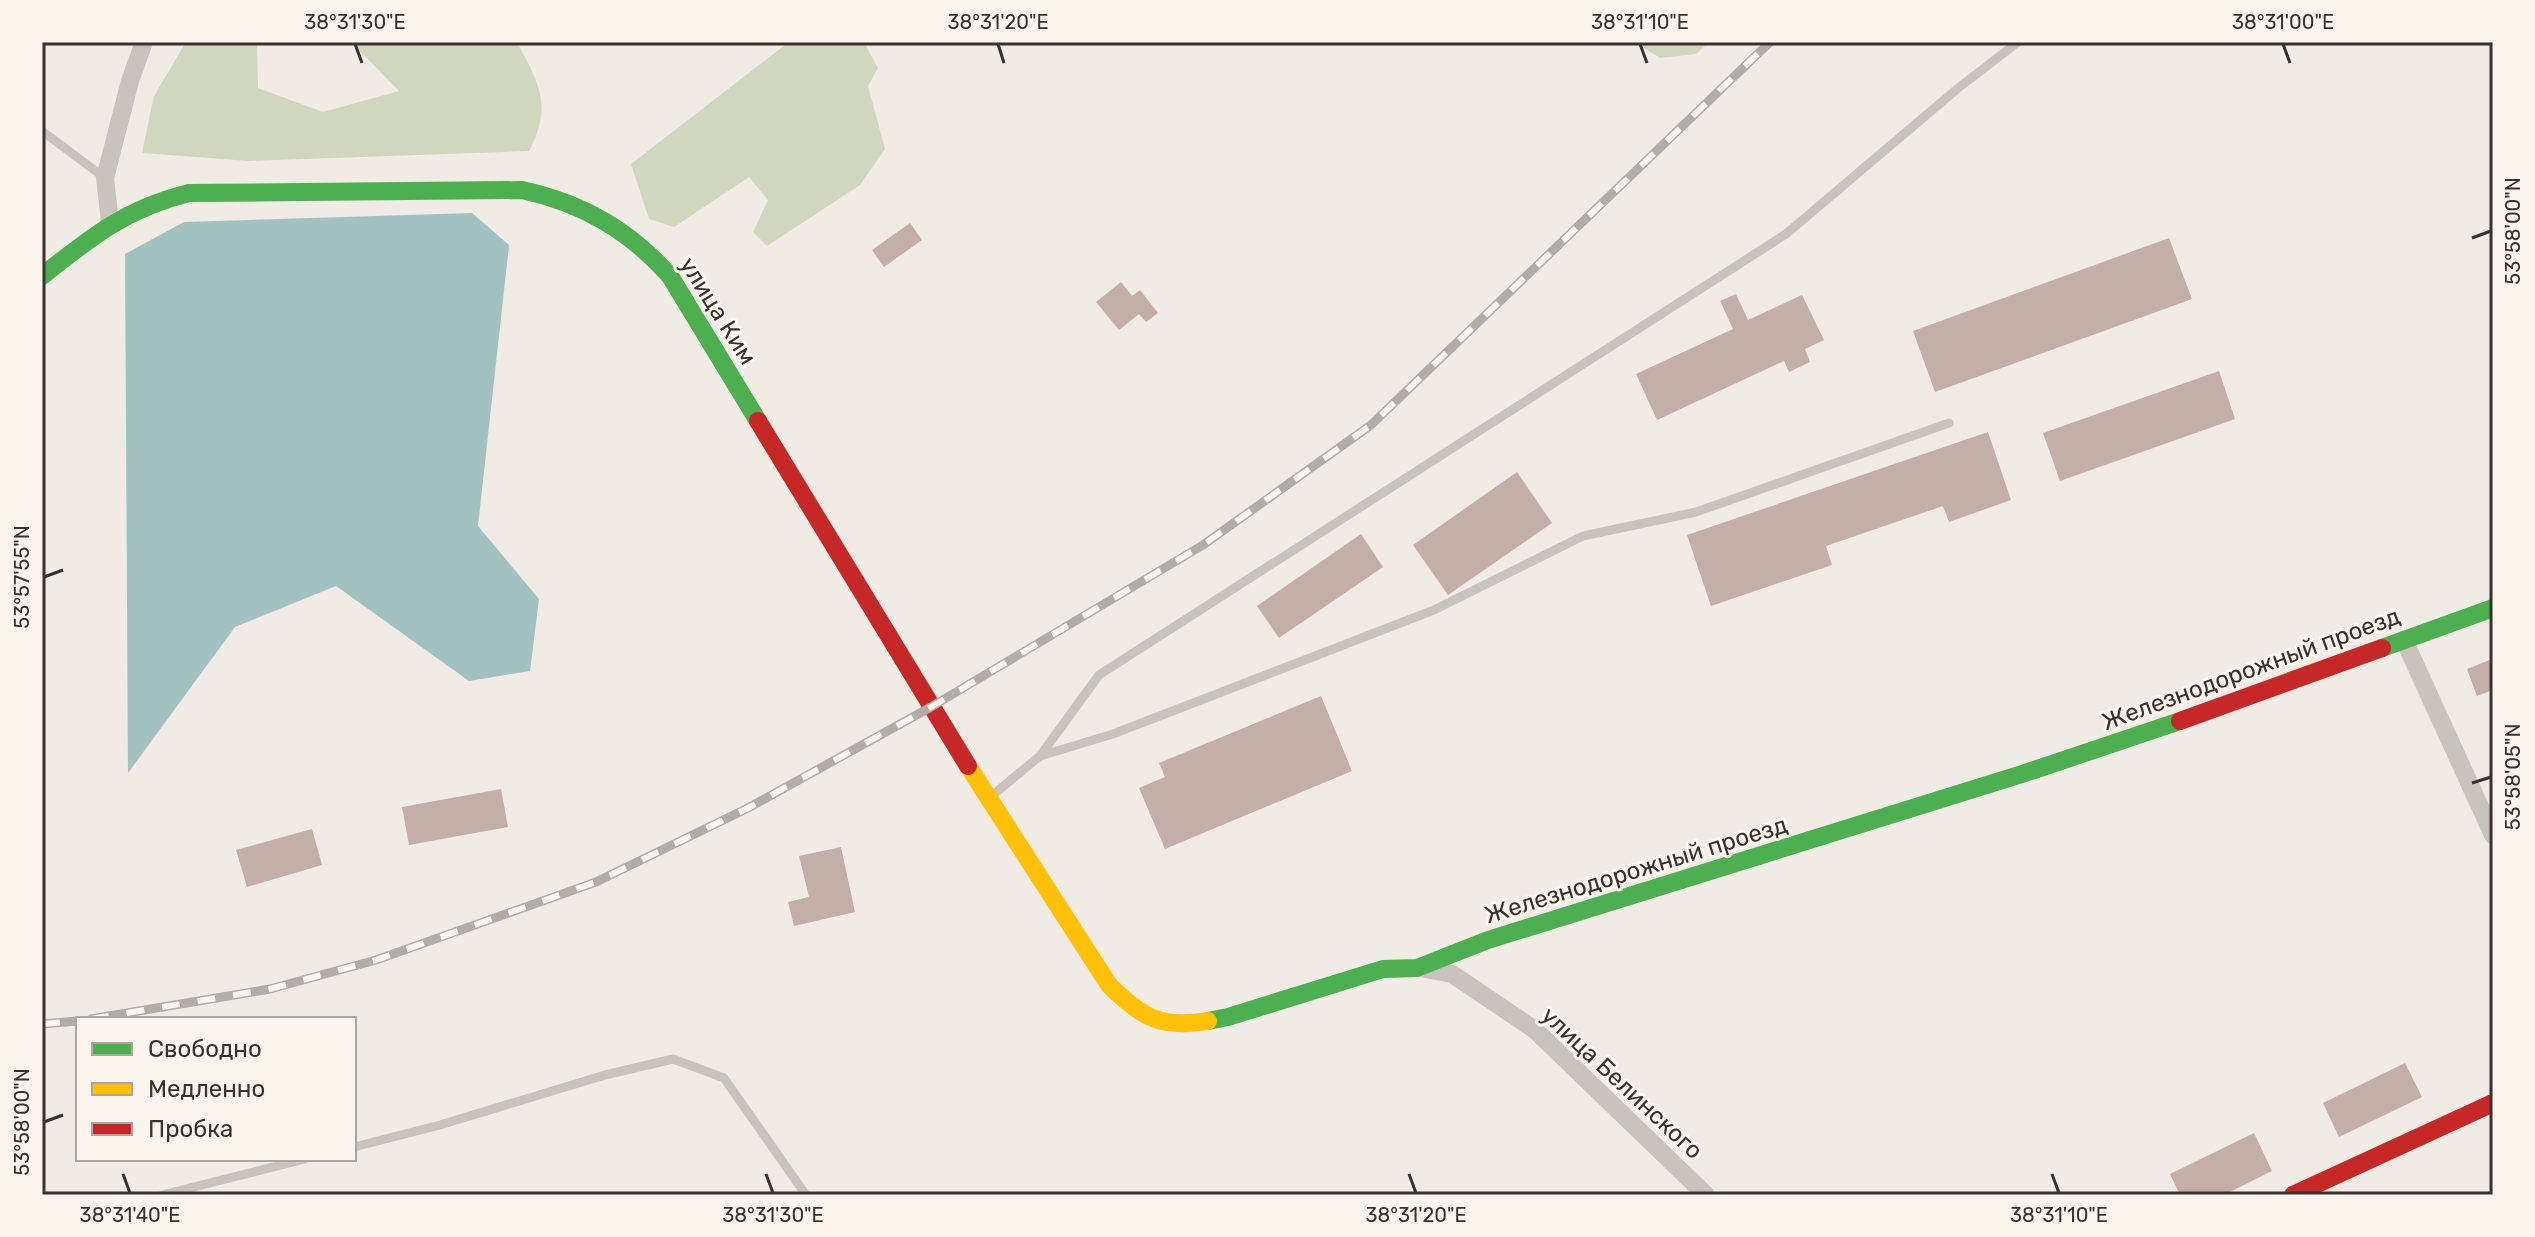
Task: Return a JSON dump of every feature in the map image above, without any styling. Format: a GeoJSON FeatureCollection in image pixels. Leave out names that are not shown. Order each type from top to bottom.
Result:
{"type":"FeatureCollection","features":[{"type":"Feature","properties":{"kind":"street"},"geometry":{"type":"LineString","coordinates":[[110,222],[105,178],[130,81],[144,42]]}},
{"type":"Feature","properties":{"kind":"street","name":"улица Ким"},"geometry":{"type":"LineString","coordinates":[[42,276],[131,209],[161,198],[189,193],[522,190],[553,196],[610,220],[651,253],[670,276],[931,707]]}},
{"type":"Feature","properties":{"kind":"street","name":"Железнодорожный проезд"},"geometry":{"type":"LineString","coordinates":[[931,707],[1109,985],[1133,1009],[1151,1019],[1189,1024],[1228,1017],[1383,969],[1417,968],[1488,940],[2022,774],[2211,710],[2493,608]]}},
{"type":"Feature","properties":{"kind":"street"},"geometry":{"type":"LineString","coordinates":[[2404,640],[2493,835]]}},
{"type":"Feature","properties":{"kind":"street","name":"улица Белинского"},"geometry":{"type":"LineString","coordinates":[[1417,968],[1452,974],[1535,1030],[1706,1195]]}},
{"type":"Feature","properties":{"kind":"street"},"geometry":{"type":"LineString","coordinates":[[2293,1195],[2493,1103]]}},
{"type":"Feature","properties":{"kind":"lane"},"geometry":{"type":"LineString","coordinates":[[988,799],[1040,756],[1099,675],[1786,234],[1957,89],[2018,42]]}},
{"type":"Feature","properties":{"kind":"lane"},"geometry":{"type":"LineString","coordinates":[[42,131],[105,178]]}},
{"type":"Feature","properties":{"kind":"lane"},"geometry":{"type":"LineString","coordinates":[[1040,756],[1113,734],[1434,610],[1583,536],[1696,512],[1949,423]]}},
{"type":"Feature","properties":{"kind":"lane"},"geometry":{"type":"LineString","coordinates":[[356,1146],[440,1125],[605,1075],[673,1059],[724,1078],[806,1195]]}},
{"type":"Feature","properties":{"kind":"lane"},"geometry":{"type":"LineString","coordinates":[[162,1195],[297,1161]]}},
{"type":"Feature","properties":{"kind":"green space"},"geometry":{"type":"Polygon","coordinates":[[[186,42],[257,42],[258,88],[323,112],[399,91],[351,42],[517,42],[537,83],[542,107],[540,120],[529,151],[249,161],[142,153],[154,96],[186,42]]]}},
{"type":"Feature","properties":{"kind":"green space"},"geometry":{"type":"Polygon","coordinates":[[[789,42],[864,42],[878,68],[868,86],[885,149],[860,185],[767,246],[753,232],[768,200],[749,177],[674,227],[649,219],[631,164],[789,42]]]}},
{"type":"Feature","properties":{"kind":"green space"},"geometry":{"type":"Polygon","coordinates":[[[1635,42],[1709,42],[1696,54],[1660,58],[1635,42]]]}},
{"type":"Feature","properties":{"kind":"water"},"geometry":{"type":"Polygon","coordinates":[[[472,213],[509,245],[478,526],[539,599],[530,671],[469,681],[336,586],[235,627],[128,773],[125,254],[184,222],[472,213]]]}},
{"type":"Feature","properties":{"kind":"building"},"geometry":{"type":"Polygon","coordinates":[[[910,223],[922,240],[884,267],[872,250],[910,223]]]}},
{"type":"Feature","properties":{"kind":"building"},"geometry":{"type":"Polygon","coordinates":[[[2169,238],[2192,299],[1935,392],[1913,331],[2169,238]]]}},
{"type":"Feature","properties":{"kind":"building"},"geometry":{"type":"Polygon","coordinates":[[[1121,282],[1132,296],[1140,290],[1158,313],[1146,322],[1139,314],[1119,330],[1096,302],[1121,282]]]}},
{"type":"Feature","properties":{"kind":"building"},"geometry":{"type":"Polygon","coordinates":[[[1736,294],[1748,320],[1802,295],[1824,340],[1805,349],[1810,362],[1789,372],[1784,361],[1657,420],[1636,374],[1733,329],[1720,301],[1736,294]]]}},
{"type":"Feature","properties":{"kind":"building"},"geometry":{"type":"Polygon","coordinates":[[[2219,371],[2235,419],[2060,481],[2043,433],[2219,371]]]}},
{"type":"Feature","properties":{"kind":"building"},"geometry":{"type":"Polygon","coordinates":[[[1988,432],[2011,500],[1949,522],[1943,506],[1826,546],[1832,565],[1711,606],[1687,535],[1988,432]]]}},
{"type":"Feature","properties":{"kind":"building"},"geometry":{"type":"Polygon","coordinates":[[[1517,472],[1552,523],[1448,595],[1413,545],[1517,472]]]}},
{"type":"Feature","properties":{"kind":"building"},"geometry":{"type":"Polygon","coordinates":[[[1361,534],[1383,567],[1279,638],[1257,606],[1361,534]]]}},
{"type":"Feature","properties":{"kind":"building"},"geometry":{"type":"Polygon","coordinates":[[[2492,659],[2493,690],[2477,696],[2467,669],[2492,659]]]}},
{"type":"Feature","properties":{"kind":"building"},"geometry":{"type":"Polygon","coordinates":[[[1321,696],[1352,771],[1165,849],[1139,788],[1165,777],[1159,763],[1321,696]]]}},
{"type":"Feature","properties":{"kind":"building"},"geometry":{"type":"Polygon","coordinates":[[[501,789],[508,827],[409,845],[402,807],[501,789]]]}},
{"type":"Feature","properties":{"kind":"building"},"geometry":{"type":"Polygon","coordinates":[[[312,829],[322,865],[247,887],[236,850],[312,829]]]}},
{"type":"Feature","properties":{"kind":"building"},"geometry":{"type":"Polygon","coordinates":[[[841,847],[855,912],[794,926],[788,902],[809,897],[799,856],[841,847]]]}},
{"type":"Feature","properties":{"kind":"building"},"geometry":{"type":"Polygon","coordinates":[[[2405,1063],[2422,1097],[2339,1137],[2323,1103],[2405,1063]]]}},
{"type":"Feature","properties":{"kind":"building"},"geometry":{"type":"Polygon","coordinates":[[[2254,1133],[2272,1171],[2224,1195],[2180,1195],[2170,1174],[2254,1133]]]}},
{"type":"Feature","properties":{"kind":"railway"},"geometry":{"type":"LineString","coordinates":[[103,1017],[270,989],[376,960],[596,882],[748,808],[931,707],[1203,545],[1371,425],[1770,42]]}},
{"type":"Feature","properties":{"kind":"railway"},"geometry":{"type":"LineString","coordinates":[[42,1024],[76,1021]]}},
{"type":"Feature","properties":{"kind":"traffic: fast"},"geometry":{"type":"LineString","coordinates":[[42,276],[128,216],[189,193],[522,190],[565,202],[603,221],[654,260],[670,276],[758,421]]}},
{"type":"Feature","properties":{"kind":"traffic: fast"},"geometry":{"type":"LineString","coordinates":[[2382,648],[2493,608]]}},
{"type":"Feature","properties":{"kind":"traffic: fast"},"geometry":{"type":"LineString","coordinates":[[1208,1021],[1383,969],[1417,968],[1488,940],[2022,774],[2180,721]]}},
{"type":"Feature","properties":{"kind":"traffic: slow"},"geometry":{"type":"LineString","coordinates":[[968,766],[1109,985],[1131,1005],[1153,1018],[1177,1023],[1208,1021]]}},
{"type":"Feature","properties":{"kind":"traffic: jam"},"geometry":{"type":"LineString","coordinates":[[758,421],[968,766]]}},
{"type":"Feature","properties":{"kind":"traffic: jam"},"geometry":{"type":"LineString","coordinates":[[2180,721],[2382,648]]}},
{"type":"Feature","properties":{"kind":"traffic: jam"},"geometry":{"type":"LineString","coordinates":[[2293,1195],[2493,1103]]}}]}
